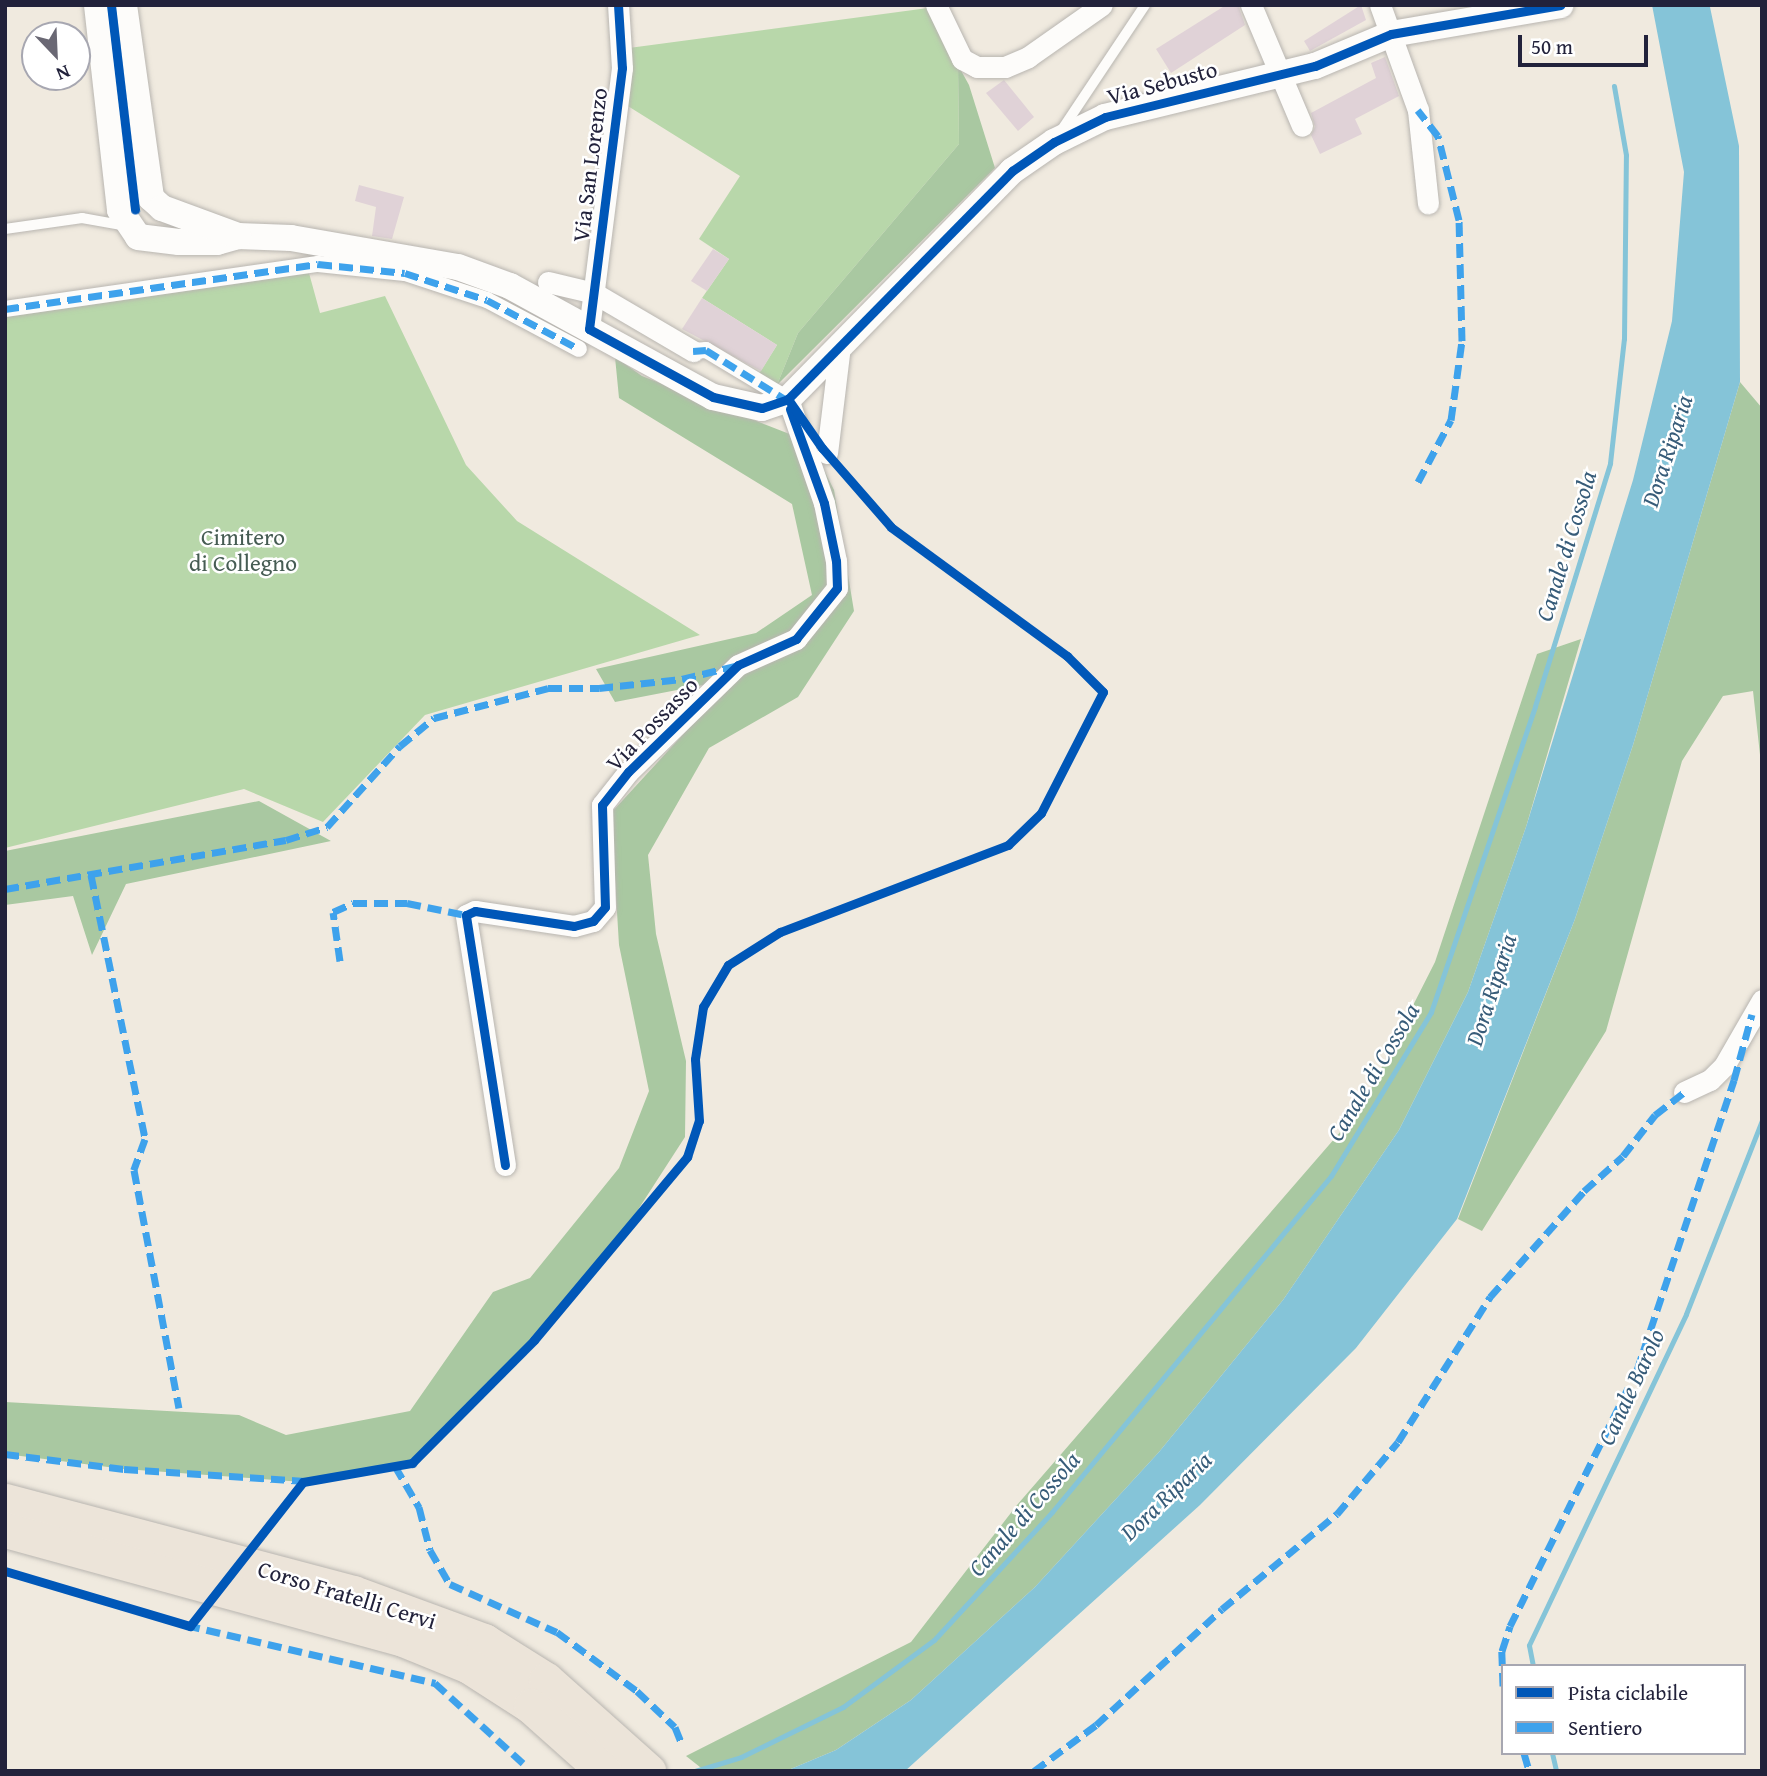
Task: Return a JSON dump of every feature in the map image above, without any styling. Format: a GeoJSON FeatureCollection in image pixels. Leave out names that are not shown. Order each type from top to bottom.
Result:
{"type":"FeatureCollection","features":[{"type":"Feature","properties":{"kind":"highway","name":"Corso Fratelli Cervi"},"geometry":{"type":"LineString","coordinates":[[5,1501],[417,1614],[484,1640],[546,1679],[603,1755]]}},
{"type":"Feature","properties":{"kind":"highway","name":"Corso Fratelli Cervi"},"geometry":{"type":"LineString","coordinates":[[5,1530],[403,1639],[469,1666],[603,1755],[648,1771]]}},
{"type":"Feature","properties":{"kind":"street"},"geometry":{"type":"LineString","coordinates":[[97,5],[120,210],[127,226],[138,237],[178,243],[217,242],[239,236],[290,238],[458,267],[510,286],[584,339]]}},
{"type":"Feature","properties":{"kind":"street"},"geometry":{"type":"LineString","coordinates":[[124,5],[151,198],[162,208],[239,236]]}},
{"type":"Feature","properties":{"kind":"street","name":"Via San Lorenzo"},"geometry":{"type":"LineString","coordinates":[[584,339],[594,293],[622,68],[618,5]]}},
{"type":"Feature","properties":{"kind":"street"},"geometry":{"type":"LineString","coordinates":[[936,5],[962,59],[977,67],[1005,67],[1028,57],[1102,5]]}},
{"type":"Feature","properties":{"kind":"street"},"geometry":{"type":"LineString","coordinates":[[1251,5],[1283,74],[1302,126]]}},
{"type":"Feature","properties":{"kind":"street"},"geometry":{"type":"LineString","coordinates":[[1380,5],[1418,110],[1428,203]]}},
{"type":"Feature","properties":{"kind":"street","name":"Via Sebusto"},"geometry":{"type":"LineString","coordinates":[[788,398],[1012,171],[1054,142],[1105,117],[1283,74],[1334,59],[1391,34],[1560,5]]}},
{"type":"Feature","properties":{"kind":"street"},"geometry":{"type":"LineString","coordinates":[[5,309],[318,264],[405,273],[487,300],[584,339],[713,397],[762,408],[788,398]]}},
{"type":"Feature","properties":{"kind":"street"},"geometry":{"type":"LineString","coordinates":[[548,282],[594,293],[693,351],[706,350],[788,398]]}},
{"type":"Feature","properties":{"kind":"street"},"geometry":{"type":"LineString","coordinates":[[827,453],[840,345]]}},
{"type":"Feature","properties":{"kind":"street","name":"Via Possasso"},"geometry":{"type":"LineString","coordinates":[[505,1165],[466,915],[475,911],[574,926],[593,921],[605,907],[603,805],[628,772],[729,673],[796,639],[837,588],[836,561],[824,503],[788,398]]}},
{"type":"Feature","properties":{"kind":"street"},"geometry":{"type":"LineString","coordinates":[[1684,1092],[1710,1080],[1724,1066],[1762,1000]]}},
{"type":"Feature","properties":{"kind":"lane","name":"Via Sebusto"},"geometry":{"type":"LineString","coordinates":[[1054,142],[1145,5]]}},
{"type":"Feature","properties":{"kind":"lane"},"geometry":{"type":"LineString","coordinates":[[5,229],[82,218],[127,226]]}},
{"type":"Feature","properties":{"kind":"green space"},"geometry":{"type":"Polygon","coordinates":[[[928,8],[958,65],[959,144],[798,333],[777,385],[757,377],[777,345],[702,298],[729,259],[699,239],[740,176],[623,103],[629,48],[928,8]]]}},
{"type":"Feature","properties":{"kind":"green space"},"geometry":{"type":"Polygon","coordinates":[[[958,65],[969,85],[995,168],[777,385],[798,333],[959,144],[958,65]]]}},
{"type":"Feature","properties":{"kind":"green space","name":"Cimitero di Collegno"},"geometry":{"type":"Polygon","coordinates":[[[309,273],[320,313],[385,296],[466,465],[517,521],[700,635],[425,715],[323,822],[244,789],[5,848],[5,317],[309,273]]]}},
{"type":"Feature","properties":{"kind":"green space"},"geometry":{"type":"Polygon","coordinates":[[[615,357],[642,376],[810,442],[834,490],[854,611],[798,697],[709,748],[648,855],[656,934],[686,1061],[685,1137],[621,1236],[534,1340],[412,1463],[303,1482],[124,1469],[5,1454],[5,1402],[239,1415],[286,1435],[410,1411],[493,1292],[530,1278],[619,1168],[649,1091],[619,945],[611,813],[734,679],[615,702],[596,669],[756,633],[812,595],[792,504],[619,398],[615,357]]]}},
{"type":"Feature","properties":{"kind":"green space"},"geometry":{"type":"Polygon","coordinates":[[[1740,382],[1762,408],[1762,773],[1753,691],[1723,696],[1682,761],[1606,1031],[1482,1231],[1458,1219],[1575,919],[1633,745],[1740,382]]]}},
{"type":"Feature","properties":{"kind":"green space"},"geometry":{"type":"Polygon","coordinates":[[[1581,639],[1526,827],[1468,992],[1399,1130],[1283,1300],[1159,1452],[1035,1587],[911,1700],[836,1750],[786,1771],[705,1771],[686,1756],[911,1642],[1017,1505],[1361,1108],[1435,962],[1537,654],[1581,639]]]}},
{"type":"Feature","properties":{"kind":"green space"},"geometry":{"type":"Polygon","coordinates":[[[259,801],[331,841],[126,884],[92,955],[73,896],[5,905],[5,851],[259,801]]]}},
{"type":"Feature","properties":{"kind":"water","name":"Dora Riparia"},"geometry":{"type":"Polygon","coordinates":[[[1652,5],[1710,7],[1739,146],[1740,382],[1633,745],[1575,919],[1457,1219],[1356,1348],[1200,1505],[905,1771],[786,1771],[836,1750],[911,1700],[1035,1587],[1159,1452],[1283,1300],[1399,1130],[1468,992],[1526,827],[1633,480],[1672,321],[1684,172],[1652,5]]]}},
{"type":"Feature","properties":{"kind":"building"},"geometry":{"type":"Polygon","coordinates":[[[1226,5],[1238,5],[1245,25],[1171,73],[1156,49],[1226,5]]]}},
{"type":"Feature","properties":{"kind":"building"},"geometry":{"type":"Polygon","coordinates":[[[1361,5],[1366,20],[1310,51],[1304,41],[1361,5]]]}},
{"type":"Feature","properties":{"kind":"building"},"geometry":{"type":"Polygon","coordinates":[[[1385,57],[1399,96],[1355,119],[1362,134],[1320,154],[1311,135],[1315,127],[1311,113],[1376,78],[1371,63],[1385,57]]]}},
{"type":"Feature","properties":{"kind":"building"},"geometry":{"type":"Polygon","coordinates":[[[1004,80],[1034,117],[1018,131],[986,93],[1004,80]]]}},
{"type":"Feature","properties":{"kind":"building"},"geometry":{"type":"Polygon","coordinates":[[[359,185],[404,197],[392,239],[372,236],[376,207],[355,201],[359,185]]]}},
{"type":"Feature","properties":{"kind":"building"},"geometry":{"type":"Polygon","coordinates":[[[713,249],[729,259],[707,291],[691,281],[713,249]]]}},
{"type":"Feature","properties":{"kind":"building"},"geometry":{"type":"Polygon","coordinates":[[[702,298],[777,345],[761,371],[682,329],[702,298]]]}},
{"type":"Feature","properties":{"kind":"waterway","name":"Canale di Cossola"},"geometry":{"type":"LineString","coordinates":[[695,1771],[741,1757],[843,1707],[934,1640],[1052,1512],[1331,1176],[1431,1012],[1535,706],[1610,463],[1624,339],[1626,155],[1614,86]]}},
{"type":"Feature","properties":{"kind":"waterway","name":"Canale Barolo"},"geometry":{"type":"LineString","coordinates":[[1533,1664],[1529,1645],[1686,1314],[1762,1120]]}},
{"type":"Feature","properties":{"kind":"waterway","name":"Canale Barolo"},"geometry":{"type":"LineString","coordinates":[[1552,1755],[1556,1771]]}},
{"type":"Feature","properties":{"kind":"marked path"},"geometry":{"type":"LineString","coordinates":[[1418,110],[1438,136],[1459,220],[1462,341],[1451,420],[1418,482]]}},
{"type":"Feature","properties":{"kind":"marked path"},"geometry":{"type":"LineString","coordinates":[[5,309],[318,264],[405,273],[487,300],[579,349]]}},
{"type":"Feature","properties":{"kind":"marked path"},"geometry":{"type":"LineString","coordinates":[[693,351],[706,350],[790,402]]}},
{"type":"Feature","properties":{"kind":"marked path"},"geometry":{"type":"LineString","coordinates":[[5,889],[286,840],[327,827],[400,746],[434,718],[548,688],[599,688],[682,679],[735,666]]}},
{"type":"Feature","properties":{"kind":"marked path"},"geometry":{"type":"LineString","coordinates":[[91,875],[145,1139],[134,1170],[179,1408]]}},
{"type":"Feature","properties":{"kind":"marked path"},"geometry":{"type":"LineString","coordinates":[[340,961],[333,912],[353,903],[407,903],[466,915]]}},
{"type":"Feature","properties":{"kind":"marked path"},"geometry":{"type":"LineString","coordinates":[[1502,1664],[1502,1651],[1510,1626],[1637,1370],[1734,1080],[1752,1014]]}},
{"type":"Feature","properties":{"kind":"marked path"},"geometry":{"type":"LineString","coordinates":[[1034,1771],[1096,1725],[1222,1609],[1337,1514],[1398,1442],[1490,1297],[1584,1191],[1623,1156],[1655,1115],[1684,1092]]}},
{"type":"Feature","properties":{"kind":"marked path"},"geometry":{"type":"LineString","coordinates":[[5,1454],[124,1469],[306,1481]]}},
{"type":"Feature","properties":{"kind":"marked path"},"geometry":{"type":"LineString","coordinates":[[395,1466],[419,1507],[430,1550],[450,1584],[557,1632],[637,1691],[675,1727],[681,1742]]}},
{"type":"Feature","properties":{"kind":"marked path"},"geometry":{"type":"LineString","coordinates":[[186,1625],[435,1683],[525,1765]]}},
{"type":"Feature","properties":{"kind":"marked path"},"geometry":{"type":"LineString","coordinates":[[1525,1755],[1529,1771]]}},
{"type":"Feature","properties":{"kind":"cycle path"},"geometry":{"type":"LineString","coordinates":[[111,5],[135,210]]}},
{"type":"Feature","properties":{"kind":"cycle path"},"geometry":{"type":"LineString","coordinates":[[618,5],[622,68],[589,329],[713,397],[762,408],[788,399],[1012,171],[1054,142],[1105,117],[1315,66],[1391,34],[1561,5]]}},
{"type":"Feature","properties":{"kind":"cycle path"},"geometry":{"type":"LineString","coordinates":[[5,1571],[190,1626],[303,1482],[412,1463],[534,1340],[687,1157],[699,1121],[695,1059],[703,1007],[728,965],[780,932],[1008,845],[1041,813],[1103,692],[1067,656],[891,527],[822,448],[788,399]]}},
{"type":"Feature","properties":{"kind":"cycle path"},"geometry":{"type":"LineString","coordinates":[[505,1165],[466,915],[475,911],[574,926],[593,921],[605,907],[602,805],[628,772],[738,665],[796,639],[837,588],[836,561],[824,503],[790,409]]}}]}
